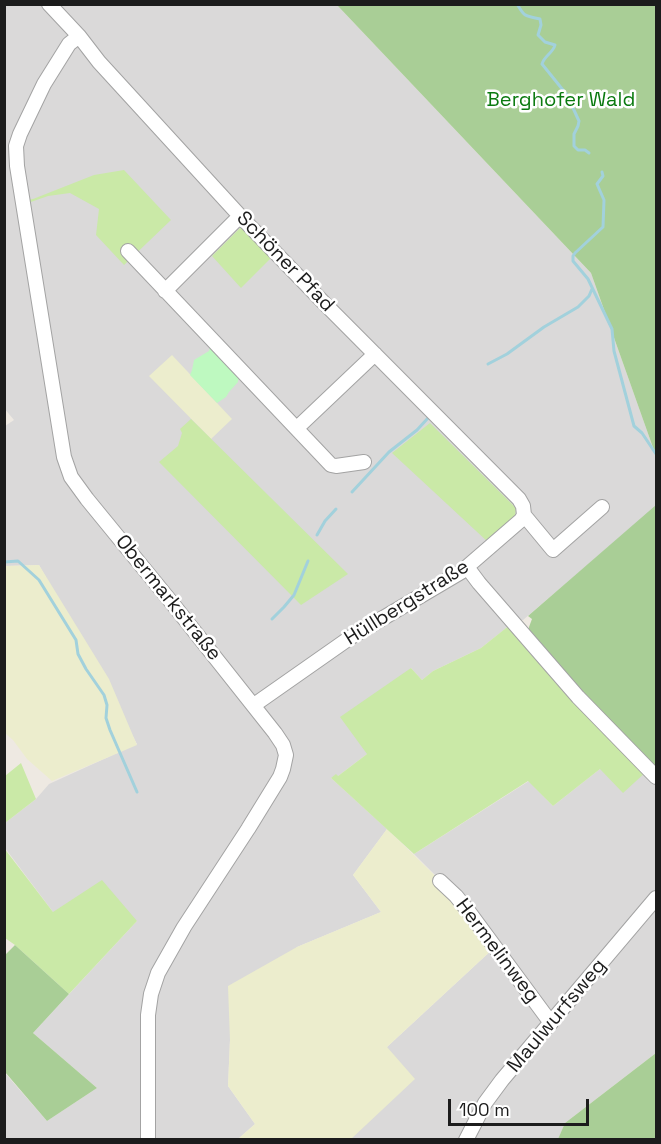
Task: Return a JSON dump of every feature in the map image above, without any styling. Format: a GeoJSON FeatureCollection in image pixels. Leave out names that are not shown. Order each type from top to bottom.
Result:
{"type":"FeatureCollection","features":[{"type":"Feature","properties":{"kind":"street","name":"Schöner Pfad"},"geometry":{"type":"LineString","coordinates":[[49,4],[240,216],[519,499],[524,515]]}},
{"type":"Feature","properties":{"kind":"street","name":"Obermarkstraße"},"geometry":{"type":"LineString","coordinates":[[79,36],[69,44],[44,84],[16,146],[17,166],[64,457],[71,477],[87,499],[254,705],[283,745],[286,755],[283,769],[248,829],[184,927],[158,973],[151,994],[148,1015],[148,1140]]}},
{"type":"Feature","properties":{"kind":"street"},"geometry":{"type":"LineString","coordinates":[[165,291],[240,216]]}},
{"type":"Feature","properties":{"kind":"street"},"geometry":{"type":"LineString","coordinates":[[128,250],[331,465],[364,462]]}},
{"type":"Feature","properties":{"kind":"street"},"geometry":{"type":"LineString","coordinates":[[297,428],[375,354]]}},
{"type":"Feature","properties":{"kind":"street"},"geometry":{"type":"LineString","coordinates":[[524,515],[553,550],[602,507]]}},
{"type":"Feature","properties":{"kind":"street","name":"Hüllbergstraße"},"geometry":{"type":"LineString","coordinates":[[254,705],[351,637],[467,567],[524,515]]}},
{"type":"Feature","properties":{"kind":"street"},"geometry":{"type":"LineString","coordinates":[[467,567],[478,583],[578,697],[657,777]]}},
{"type":"Feature","properties":{"kind":"street","name":"Hermelinweg"},"geometry":{"type":"LineString","coordinates":[[440,881],[469,912],[550,1023]]}},
{"type":"Feature","properties":{"kind":"street","name":"Maulwurfsweg"},"geometry":{"type":"LineString","coordinates":[[466,1140],[492,1092],[657,898]]}},
{"type":"Feature","properties":{"kind":"shaded area"},"geometry":{"type":"Polygon","coordinates":[[[5,5],[337,5],[591,273],[656,456],[656,505],[653,509],[523,620],[515,621],[481,648],[433,671],[422,680],[411,668],[367,754],[338,776],[331,778],[387,829],[353,875],[381,912],[297,947],[230,1040],[228,1086],[255,1124],[238,1139],[5,1139],[4,1072],[47,1121],[97,1088],[33,1033],[137,921],[53,912],[5,848],[5,823],[36,799],[49,784],[137,744],[39,565],[5,566],[5,426],[14,420],[4,408],[5,5]]]}},
{"type":"Feature","properties":{"kind":"shaded area"},"geometry":{"type":"Polygon","coordinates":[[[651,766],[656,772],[656,1053],[565,1123],[558,1139],[350,1140],[387,1047],[495,947],[456,896],[414,854],[529,781],[553,806],[600,769],[651,766]]]}},
{"type":"Feature","properties":{"kind":"green space","name":"Berghofer Wald"},"geometry":{"type":"Polygon","coordinates":[[[337,5],[656,5],[656,456],[591,273],[337,5]]]}},
{"type":"Feature","properties":{"kind":"green space"},"geometry":{"type":"Polygon","coordinates":[[[124,170],[171,220],[124,265],[96,235],[99,209],[70,193],[48,196],[28,203],[27,200],[94,175],[124,170]]]}},
{"type":"Feature","properties":{"kind":"green space"},"geometry":{"type":"Polygon","coordinates":[[[240,228],[245,228],[272,257],[241,288],[212,256],[240,228]]]}},
{"type":"Feature","properties":{"kind":"green space"},"geometry":{"type":"Polygon","coordinates":[[[210,347],[243,375],[226,397],[217,403],[190,375],[194,360],[209,351],[210,347]]]}},
{"type":"Feature","properties":{"kind":"green space"},"geometry":{"type":"Polygon","coordinates":[[[172,355],[232,419],[211,439],[149,376],[172,355]]]}},
{"type":"Feature","properties":{"kind":"green space"},"geometry":{"type":"Polygon","coordinates":[[[191,419],[348,574],[301,605],[159,462],[178,446],[182,433],[180,429],[191,419]]]}},
{"type":"Feature","properties":{"kind":"green space"},"geometry":{"type":"Polygon","coordinates":[[[430,423],[516,508],[515,517],[489,543],[392,453],[430,423]]]}},
{"type":"Feature","properties":{"kind":"green space"},"geometry":{"type":"Polygon","coordinates":[[[656,505],[656,773],[580,695],[529,633],[532,619],[528,616],[656,505]]]}},
{"type":"Feature","properties":{"kind":"green space"},"geometry":{"type":"Polygon","coordinates":[[[39,565],[109,679],[137,745],[52,781],[27,759],[5,733],[5,566],[39,565]]]}},
{"type":"Feature","properties":{"kind":"green space"},"geometry":{"type":"Polygon","coordinates":[[[511,624],[647,771],[623,793],[600,769],[553,806],[528,781],[414,854],[331,778],[336,774],[338,776],[367,754],[340,717],[411,668],[422,680],[433,671],[481,648],[511,624]]]}},
{"type":"Feature","properties":{"kind":"green space"},"geometry":{"type":"Polygon","coordinates":[[[21,763],[36,799],[5,823],[5,776],[21,763]]]}},
{"type":"Feature","properties":{"kind":"green space"},"geometry":{"type":"Polygon","coordinates":[[[387,829],[456,896],[495,947],[387,1047],[415,1079],[350,1140],[238,1139],[255,1124],[228,1086],[230,1040],[228,986],[297,947],[381,912],[353,875],[387,829]]]}},
{"type":"Feature","properties":{"kind":"green space"},"geometry":{"type":"Polygon","coordinates":[[[4,848],[53,912],[102,880],[137,921],[69,994],[5,938],[4,848]]]}},
{"type":"Feature","properties":{"kind":"green space"},"geometry":{"type":"Polygon","coordinates":[[[15,945],[69,994],[33,1033],[97,1088],[47,1121],[5,1072],[5,955],[15,945]]]}},
{"type":"Feature","properties":{"kind":"green space"},"geometry":{"type":"Polygon","coordinates":[[[656,1053],[656,1139],[558,1139],[565,1123],[656,1053]]]}},
{"type":"Feature","properties":{"kind":"waterway"},"geometry":{"type":"LineString","coordinates":[[517,4],[526,16],[540,19],[538,35],[545,42],[555,45],[542,64],[567,95],[579,121],[574,134],[574,146],[578,150],[585,150],[589,153]]}},
{"type":"Feature","properties":{"kind":"waterway"},"geometry":{"type":"LineString","coordinates":[[602,172],[603,176],[597,184],[604,200],[603,227],[575,253],[573,261],[588,279],[612,329],[614,351],[634,426],[642,433],[656,454]]}},
{"type":"Feature","properties":{"kind":"waterway"},"geometry":{"type":"LineString","coordinates":[[488,364],[578,307],[589,296],[592,289]]}},
{"type":"Feature","properties":{"kind":"waterway"},"geometry":{"type":"LineString","coordinates":[[352,492],[389,452],[417,430],[428,418]]}},
{"type":"Feature","properties":{"kind":"waterway"},"geometry":{"type":"LineString","coordinates":[[317,535],[325,521],[336,509]]}},
{"type":"Feature","properties":{"kind":"waterway"},"geometry":{"type":"LineString","coordinates":[[4,562],[18,561],[39,580],[76,640],[78,654],[104,695],[107,705],[106,718],[110,730],[137,792]]}},
{"type":"Feature","properties":{"kind":"waterway"},"geometry":{"type":"LineString","coordinates":[[272,619],[294,595],[308,561]]}}]}
